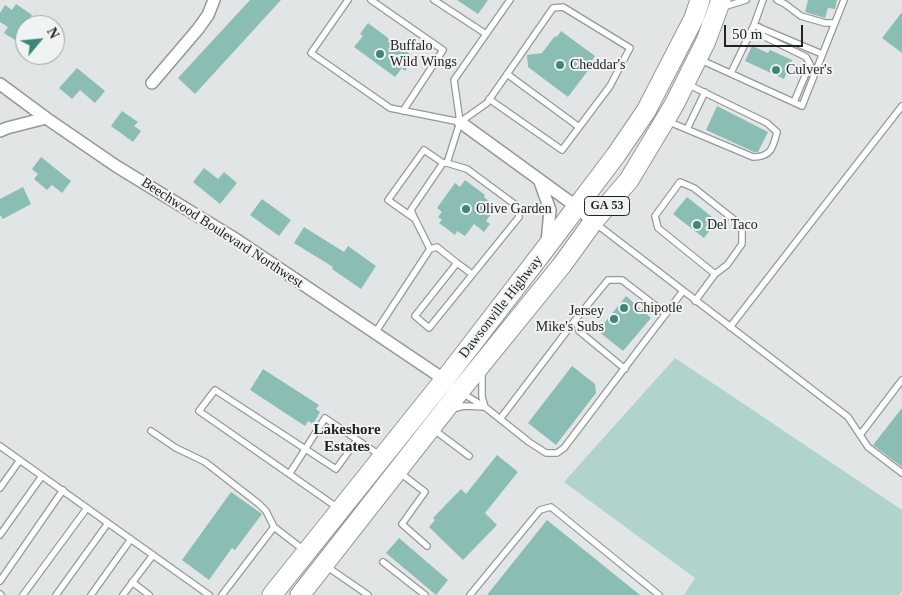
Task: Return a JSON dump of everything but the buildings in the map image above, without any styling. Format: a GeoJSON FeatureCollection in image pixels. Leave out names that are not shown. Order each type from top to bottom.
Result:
{"type":"FeatureCollection","features":[{"type":"Feature","properties":{"kind":"main road","name":"Dawsonville Highway"},"geometry":{"type":"LineString","coordinates":[[272,595],[445,379],[616,155],[646,111],[690,24],[700,0]]}},
{"type":"Feature","properties":{"kind":"main road","name":"Dawsonville Highway"},"geometry":{"type":"LineString","coordinates":[[300,595],[443,412],[562,265],[593,222],[629,180],[665,120],[698,58],[720,4]]}},
{"type":"Feature","properties":{"kind":"main road"},"geometry":{"type":"LineString","coordinates":[[307,552],[324,565]]}},
{"type":"Feature","properties":{"kind":"street"},"geometry":{"type":"LineString","coordinates":[[152,83],[198,29],[208,15],[214,0]]}},
{"type":"Feature","properties":{"kind":"street","name":"Beechwood Boulevard Northwest"},"geometry":{"type":"LineString","coordinates":[[0,84],[116,166],[237,240],[445,379],[459,392]]}},
{"type":"Feature","properties":{"kind":"street"},"geometry":{"type":"LineString","coordinates":[[0,131],[46,118]]}},
{"type":"Feature","properties":{"kind":"street"},"geometry":{"type":"LineString","coordinates":[[460,122],[577,207],[593,222]]}},
{"type":"Feature","properties":{"kind":"street"},"geometry":{"type":"LineString","coordinates":[[539,180],[550,210],[548,240],[545,249]]}},
{"type":"Feature","properties":{"kind":"lane"},"geometry":{"type":"LineString","coordinates":[[348,0],[311,53],[390,108],[460,122],[487,103],[553,8],[563,7],[630,48],[610,86],[562,150],[490,99]]}},
{"type":"Feature","properties":{"kind":"lane"},"geometry":{"type":"LineString","coordinates":[[371,0],[443,50],[403,111]]}},
{"type":"Feature","properties":{"kind":"lane"},"geometry":{"type":"LineString","coordinates":[[434,0],[486,34]]}},
{"type":"Feature","properties":{"kind":"lane"},"geometry":{"type":"LineString","coordinates":[[430,249],[411,210],[445,163],[460,122],[454,80],[510,0]]}},
{"type":"Feature","properties":{"kind":"lane"},"geometry":{"type":"LineString","coordinates":[[720,4],[746,0]]}},
{"type":"Feature","properties":{"kind":"lane"},"geometry":{"type":"LineString","coordinates":[[731,74],[757,26],[763,0]]}},
{"type":"Feature","properties":{"kind":"lane"},"geometry":{"type":"LineString","coordinates":[[777,0],[786,4],[801,16],[825,23],[834,23]]}},
{"type":"Feature","properties":{"kind":"lane"},"geometry":{"type":"LineString","coordinates":[[698,58],[802,106],[844,0]]}},
{"type":"Feature","properties":{"kind":"lane"},"geometry":{"type":"LineString","coordinates":[[757,26],[822,54]]}},
{"type":"Feature","properties":{"kind":"lane"},"geometry":{"type":"LineString","coordinates":[[757,26],[763,36],[806,57],[810,64],[794,102]]}},
{"type":"Feature","properties":{"kind":"lane"},"geometry":{"type":"LineString","coordinates":[[507,74],[579,127]]}},
{"type":"Feature","properties":{"kind":"lane"},"geometry":{"type":"LineString","coordinates":[[665,120],[752,158],[761,157],[772,149],[777,132],[768,123],[685,83]]}},
{"type":"Feature","properties":{"kind":"lane"},"geometry":{"type":"LineString","coordinates":[[688,129],[705,92]]}},
{"type":"Feature","properties":{"kind":"lane"},"geometry":{"type":"LineString","coordinates":[[730,327],[902,106]]}},
{"type":"Feature","properties":{"kind":"lane"},"geometry":{"type":"LineString","coordinates":[[415,219],[388,200],[424,150],[445,163],[467,169],[517,206],[519,217],[429,328],[415,316],[458,263]]}},
{"type":"Feature","properties":{"kind":"lane"},"geometry":{"type":"LineString","coordinates":[[695,301],[715,274],[727,265],[742,244],[742,226],[694,188],[680,182],[655,216],[658,228],[715,274]]}},
{"type":"Feature","properties":{"kind":"lane"},"geometry":{"type":"LineString","coordinates":[[593,222],[848,417],[868,447],[902,474]]}},
{"type":"Feature","properties":{"kind":"lane"},"geometry":{"type":"LineString","coordinates":[[376,333],[430,249],[437,247],[472,274]]}},
{"type":"Feature","properties":{"kind":"lane"},"geometry":{"type":"LineString","coordinates":[[500,419],[608,280],[622,280],[666,314]]}},
{"type":"Feature","properties":{"kind":"lane"},"geometry":{"type":"LineString","coordinates":[[459,392],[485,407],[546,453],[557,453],[564,448],[683,292]]}},
{"type":"Feature","properties":{"kind":"lane"},"geometry":{"type":"LineString","coordinates":[[576,319],[579,331],[625,369]]}},
{"type":"Feature","properties":{"kind":"lane"},"geometry":{"type":"LineString","coordinates":[[483,362],[482,396],[485,407]]}},
{"type":"Feature","properties":{"kind":"lane"},"geometry":{"type":"LineString","coordinates":[[860,435],[902,380]]}},
{"type":"Feature","properties":{"kind":"lane"},"geometry":{"type":"LineString","coordinates":[[341,510],[199,411],[215,390],[336,469],[357,440]]}},
{"type":"Feature","properties":{"kind":"lane"},"geometry":{"type":"LineString","coordinates":[[443,412],[464,406],[485,407]]}},
{"type":"Feature","properties":{"kind":"lane"},"geometry":{"type":"LineString","coordinates":[[290,473],[325,418],[383,457]]}},
{"type":"Feature","properties":{"kind":"lane"},"geometry":{"type":"LineString","coordinates":[[431,428],[469,456]]}},
{"type":"Feature","properties":{"kind":"lane"},"geometry":{"type":"LineString","coordinates":[[151,431],[176,448],[205,462],[259,504],[266,511],[274,527],[307,552]]}},
{"type":"Feature","properties":{"kind":"lane"},"geometry":{"type":"LineString","coordinates":[[0,446],[210,595]]}},
{"type":"Feature","properties":{"kind":"lane"},"geometry":{"type":"LineString","coordinates":[[0,488],[20,460]]}},
{"type":"Feature","properties":{"kind":"lane"},"geometry":{"type":"LineString","coordinates":[[398,470],[425,492],[402,524],[427,546]]}},
{"type":"Feature","properties":{"kind":"lane"},"geometry":{"type":"LineString","coordinates":[[0,535],[42,476]]}},
{"type":"Feature","properties":{"kind":"lane"},"geometry":{"type":"LineString","coordinates":[[0,581],[63,490]]}},
{"type":"Feature","properties":{"kind":"lane"},"geometry":{"type":"LineString","coordinates":[[470,595],[540,510],[551,507],[659,595]]}},
{"type":"Feature","properties":{"kind":"lane"},"geometry":{"type":"LineString","coordinates":[[23,595],[87,508]]}},
{"type":"Feature","properties":{"kind":"lane"},"geometry":{"type":"LineString","coordinates":[[56,595],[108,523]]}},
{"type":"Feature","properties":{"kind":"lane"},"geometry":{"type":"LineString","coordinates":[[222,595],[274,527]]}},
{"type":"Feature","properties":{"kind":"lane"},"geometry":{"type":"LineString","coordinates":[[91,595],[131,539]]}},
{"type":"Feature","properties":{"kind":"lane"},"geometry":{"type":"LineString","coordinates":[[123,595],[153,555]]}},
{"type":"Feature","properties":{"kind":"lane"},"geometry":{"type":"LineString","coordinates":[[383,562],[425,595]]}},
{"type":"Feature","properties":{"kind":"lane"},"geometry":{"type":"LineString","coordinates":[[324,565],[368,595]]}},
{"type":"Feature","properties":{"kind":"lane"},"geometry":{"type":"LineString","coordinates":[[132,582],[149,595]]}},
{"type":"Feature","properties":{"kind":"green space"},"geometry":{"type":"Polygon","coordinates":[[[675,358],[902,510],[902,592],[899,595],[684,595],[695,578],[564,482],[675,358]]]}},
{"type":"Feature","properties":{"kind":"place","name":"Buffalo Wild Wings"},"geometry":{"type":"Point","coordinates":[380,54]}},
{"type":"Feature","properties":{"kind":"place","name":"Cheddar's"},"geometry":{"type":"Point","coordinates":[560,65]}},
{"type":"Feature","properties":{"kind":"place","name":"Culver's"},"geometry":{"type":"Point","coordinates":[776,70]}},
{"type":"Feature","properties":{"kind":"place","name":"Olive Garden"},"geometry":{"type":"Point","coordinates":[466,209]}},
{"type":"Feature","properties":{"kind":"place","name":"Del Taco"},"geometry":{"type":"Point","coordinates":[697,225]}},
{"type":"Feature","properties":{"kind":"place","name":"Chipotle"},"geometry":{"type":"Point","coordinates":[624,308]}},
{"type":"Feature","properties":{"kind":"place","name":"Jersey Mike's Subs"},"geometry":{"type":"Point","coordinates":[614,319]}},
{"type":"Feature","properties":{"kind":"district","name":"Lakeshore Estates"},"geometry":{"type":"Point","coordinates":[347,438]}}]}
